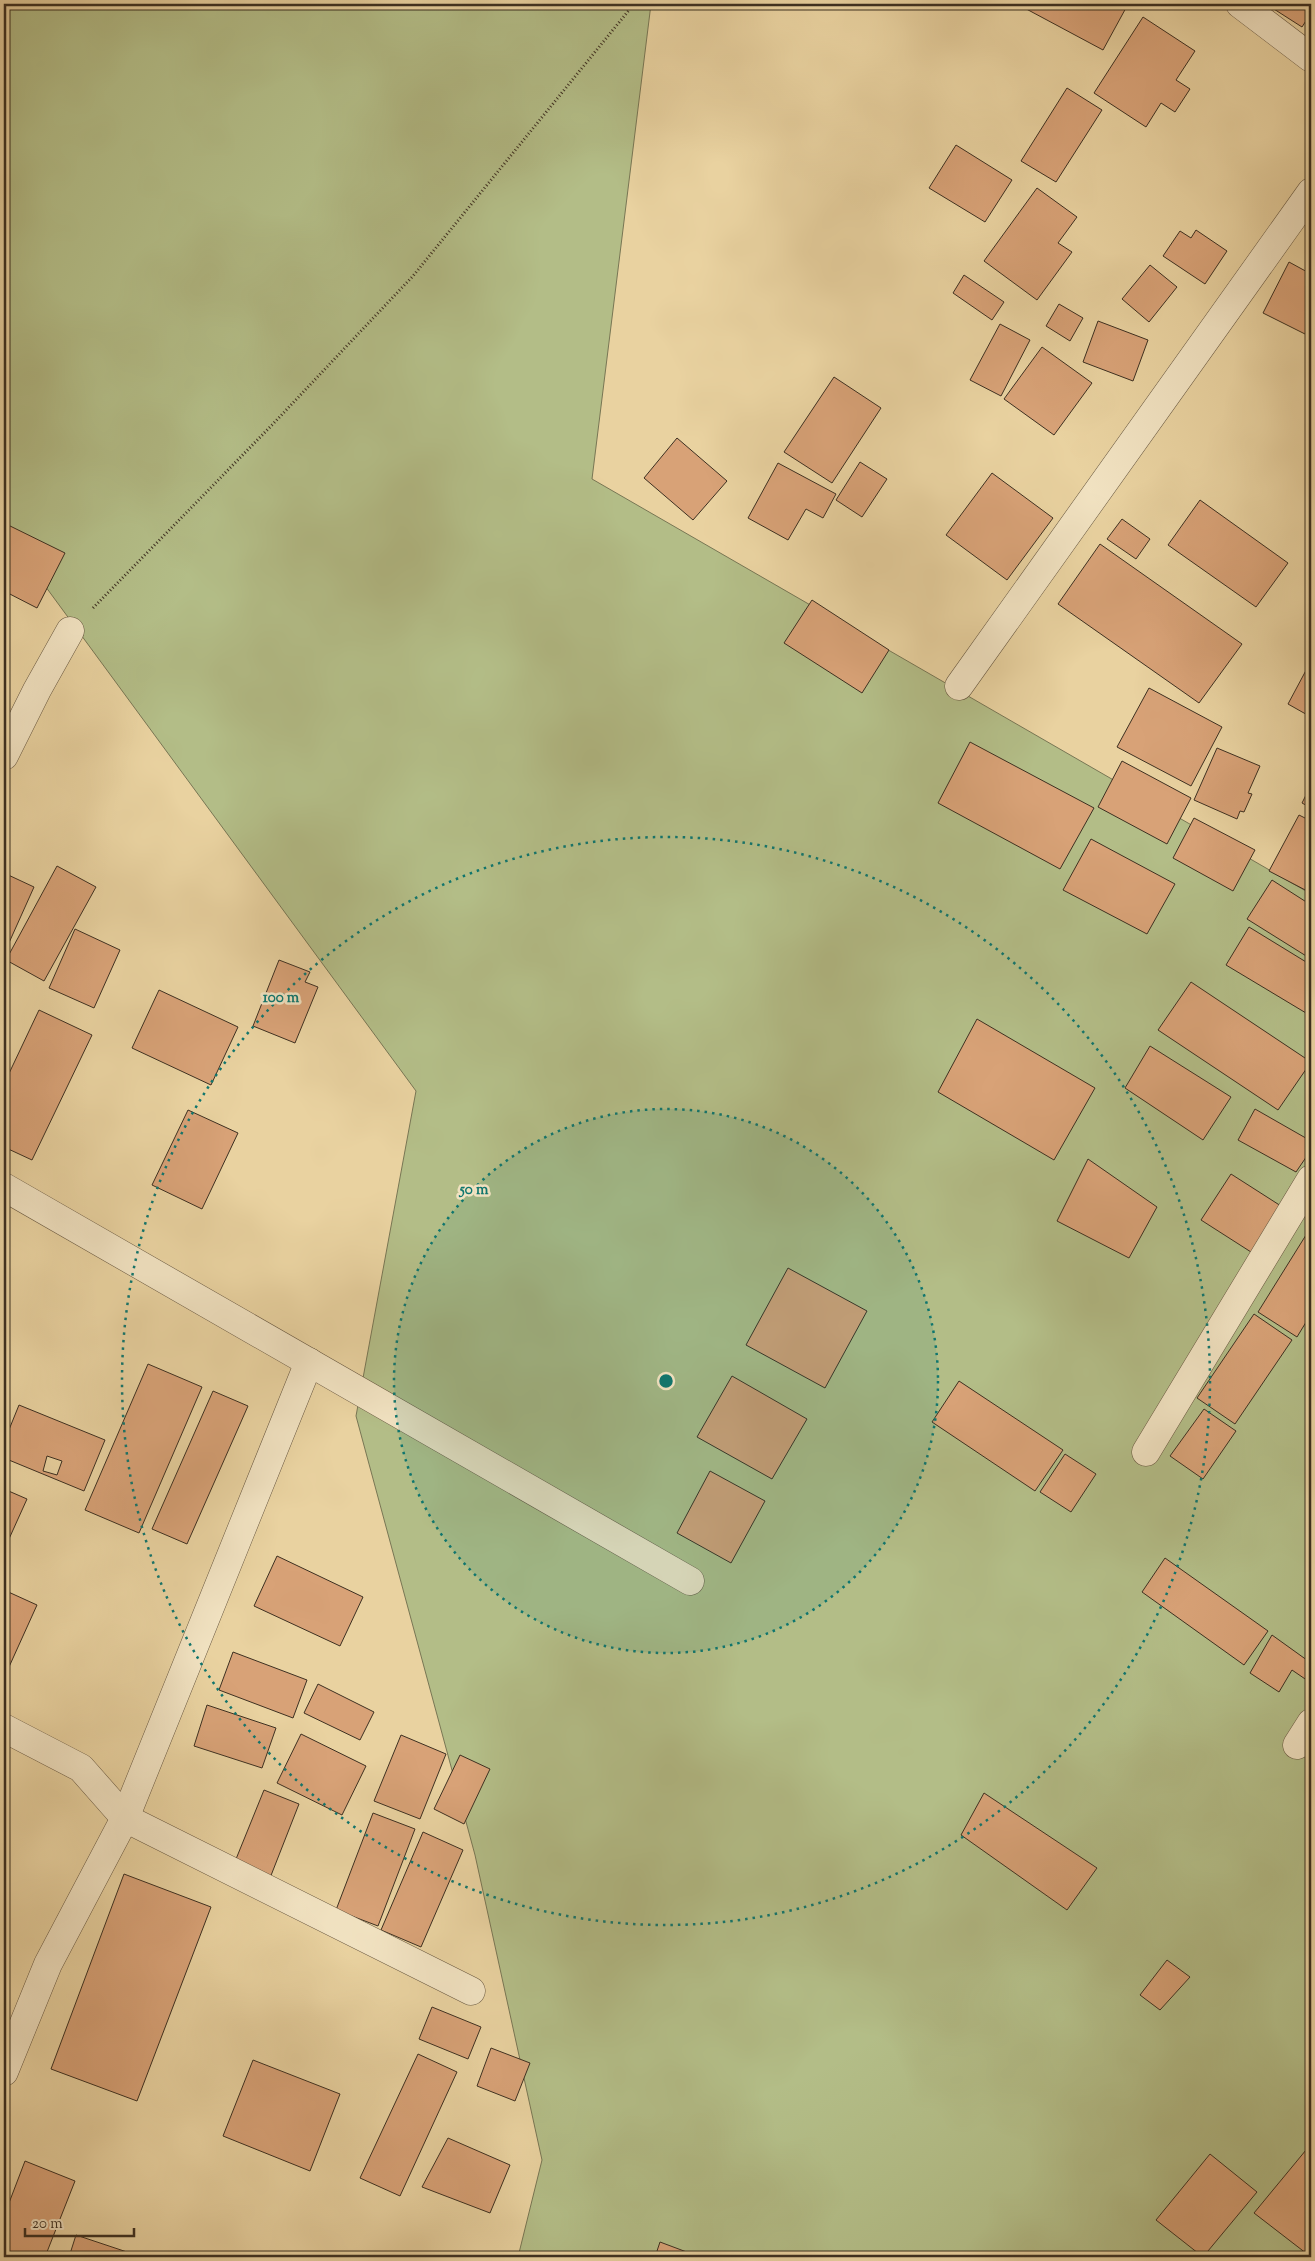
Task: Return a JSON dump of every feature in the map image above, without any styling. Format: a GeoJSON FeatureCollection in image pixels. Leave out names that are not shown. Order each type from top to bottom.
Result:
{"type":"FeatureCollection","features":[{"type":"Feature","properties":{"kind":"street"},"geometry":{"type":"LineString","coordinates":[[1240,4],[1311,58]]}},
{"type":"Feature","properties":{"kind":"street"},"geometry":{"type":"LineString","coordinates":[[959,686],[1311,192]]}},
{"type":"Feature","properties":{"kind":"street"},"geometry":{"type":"LineString","coordinates":[[4,756],[37,690],[70,631]]}},
{"type":"Feature","properties":{"kind":"street"},"geometry":{"type":"LineString","coordinates":[[1146,1452],[1311,1178]]}},
{"type":"Feature","properties":{"kind":"street"},"geometry":{"type":"LineString","coordinates":[[4,1186],[690,1581]]}},
{"type":"Feature","properties":{"kind":"street"},"geometry":{"type":"LineString","coordinates":[[4,2072],[48,1964],[125,1818],[309,1362]]}},
{"type":"Feature","properties":{"kind":"street"},"geometry":{"type":"LineString","coordinates":[[1297,1745],[1311,1723]]}},
{"type":"Feature","properties":{"kind":"street"},"geometry":{"type":"LineString","coordinates":[[4,1728],[81,1768],[125,1818],[471,1991]]}},
{"type":"Feature","properties":{"kind":"path"},"geometry":{"type":"LineString","coordinates":[[70,631],[272,426],[413,276],[634,4]]}},
{"type":"Feature","properties":{"kind":"green space"},"geometry":{"type":"Polygon","coordinates":[[[4,4],[651,4],[592,479],[1311,894],[1311,2257],[518,2257],[542,2160],[475,1855],[356,1416],[416,1091],[4,530],[4,4]]]}},
{"type":"Feature","properties":{"kind":"building"},"geometry":{"type":"Polygon","coordinates":[[[1017,4],[1124,4],[1127,6],[1103,50],[1017,4]]]}},
{"type":"Feature","properties":{"kind":"building"},"geometry":{"type":"Polygon","coordinates":[[[1266,4],[1311,4],[1311,13],[1302,27],[1266,4]]]}},
{"type":"Feature","properties":{"kind":"building"},"geometry":{"type":"Polygon","coordinates":[[[1143,17],[1195,51],[1176,80],[1190,89],[1175,112],[1161,103],[1146,127],[1094,93],[1143,17]]]}},
{"type":"Feature","properties":{"kind":"building"},"geometry":{"type":"Polygon","coordinates":[[[1067,88],[1102,110],[1056,182],[1021,161],[1067,88]]]}},
{"type":"Feature","properties":{"kind":"building"},"geometry":{"type":"Polygon","coordinates":[[[956,145],[1012,180],[985,222],[929,188],[956,145]]]}},
{"type":"Feature","properties":{"kind":"building"},"geometry":{"type":"Polygon","coordinates":[[[1037,188],[1077,217],[1058,243],[1072,252],[1037,300],[984,261],[1037,188]]]}},
{"type":"Feature","properties":{"kind":"building"},"geometry":{"type":"Polygon","coordinates":[[[1196,230],[1227,251],[1205,284],[1163,256],[1180,231],[1191,238],[1196,230]]]}},
{"type":"Feature","properties":{"kind":"building"},"geometry":{"type":"Polygon","coordinates":[[[1289,262],[1311,274],[1311,337],[1263,313],[1289,262]]]}},
{"type":"Feature","properties":{"kind":"building"},"geometry":{"type":"Polygon","coordinates":[[[1150,265],[1177,287],[1149,322],[1122,299],[1150,265]]]}},
{"type":"Feature","properties":{"kind":"building"},"geometry":{"type":"Polygon","coordinates":[[[964,275],[1004,302],[992,320],[953,293],[964,275]]]}},
{"type":"Feature","properties":{"kind":"building"},"geometry":{"type":"Polygon","coordinates":[[[1059,304],[1083,318],[1070,341],[1046,326],[1059,304]]]}},
{"type":"Feature","properties":{"kind":"building"},"geometry":{"type":"Polygon","coordinates":[[[1098,321],[1148,340],[1133,381],[1083,362],[1098,321]]]}},
{"type":"Feature","properties":{"kind":"building"},"geometry":{"type":"Polygon","coordinates":[[[1000,324],[1030,340],[1001,396],[970,380],[1000,324]]]}},
{"type":"Feature","properties":{"kind":"building"},"geometry":{"type":"Polygon","coordinates":[[[1042,347],[1092,383],[1054,435],[1004,399],[1042,347]]]}},
{"type":"Feature","properties":{"kind":"building"},"geometry":{"type":"Polygon","coordinates":[[[834,377],[881,408],[832,483],[784,452],[834,377]]]}},
{"type":"Feature","properties":{"kind":"building"},"geometry":{"type":"Polygon","coordinates":[[[677,438],[727,481],[693,520],[644,478],[677,438]]]}},
{"type":"Feature","properties":{"kind":"building"},"geometry":{"type":"Polygon","coordinates":[[[860,462],[887,479],[862,517],[836,500],[860,462]]]}},
{"type":"Feature","properties":{"kind":"building"},"geometry":{"type":"Polygon","coordinates":[[[778,463],[836,494],[823,518],[806,509],[788,540],[748,518],[778,463]]]}},
{"type":"Feature","properties":{"kind":"building"},"geometry":{"type":"Polygon","coordinates":[[[992,473],[1053,518],[1007,580],[946,535],[992,473]]]}},
{"type":"Feature","properties":{"kind":"building"},"geometry":{"type":"Polygon","coordinates":[[[1200,500],[1288,563],[1256,607],[1168,545],[1200,500]]]}},
{"type":"Feature","properties":{"kind":"building"},"geometry":{"type":"Polygon","coordinates":[[[1122,519],[1150,539],[1136,559],[1107,539],[1122,519]]]}},
{"type":"Feature","properties":{"kind":"building"},"geometry":{"type":"Polygon","coordinates":[[[4,523],[65,553],[37,608],[4,591],[4,523]]]}},
{"type":"Feature","properties":{"kind":"building"},"geometry":{"type":"Polygon","coordinates":[[[1100,544],[1242,644],[1199,703],[1058,604],[1100,544]]]}},
{"type":"Feature","properties":{"kind":"building"},"geometry":{"type":"Polygon","coordinates":[[[812,600],[889,650],[862,693],[784,643],[812,600]]]}},
{"type":"Feature","properties":{"kind":"building"},"geometry":{"type":"Polygon","coordinates":[[[1311,661],[1311,717],[1288,704],[1311,661]]]}},
{"type":"Feature","properties":{"kind":"building"},"geometry":{"type":"Polygon","coordinates":[[[1149,688],[1222,727],[1191,786],[1117,747],[1149,688]]]}},
{"type":"Feature","properties":{"kind":"building"},"geometry":{"type":"Polygon","coordinates":[[[970,742],[1094,808],[1060,869],[938,803],[970,742]]]}},
{"type":"Feature","properties":{"kind":"building"},"geometry":{"type":"Polygon","coordinates":[[[1217,748],[1260,766],[1248,793],[1252,794],[1244,812],[1240,811],[1237,819],[1194,800],[1217,748]]]}},
{"type":"Feature","properties":{"kind":"building"},"geometry":{"type":"Polygon","coordinates":[[[1122,761],[1191,798],[1167,844],[1098,807],[1122,761]]]}},
{"type":"Feature","properties":{"kind":"building"},"geometry":{"type":"Polygon","coordinates":[[[1311,785],[1311,808],[1302,803],[1311,785]]]}},
{"type":"Feature","properties":{"kind":"building"},"geometry":{"type":"Polygon","coordinates":[[[1299,815],[1311,821],[1311,893],[1269,871],[1299,815]]]}},
{"type":"Feature","properties":{"kind":"building"},"geometry":{"type":"Polygon","coordinates":[[[1194,818],[1255,850],[1233,891],[1173,858],[1194,818]]]}},
{"type":"Feature","properties":{"kind":"building"},"geometry":{"type":"Polygon","coordinates":[[[1091,839],[1175,884],[1147,934],[1063,890],[1091,839]]]}},
{"type":"Feature","properties":{"kind":"building"},"geometry":{"type":"Polygon","coordinates":[[[57,866],[96,887],[44,981],[6,960],[57,866]]]}},
{"type":"Feature","properties":{"kind":"building"},"geometry":{"type":"Polygon","coordinates":[[[4,873],[34,887],[8,945],[4,943],[4,873]]]}},
{"type":"Feature","properties":{"kind":"building"},"geometry":{"type":"Polygon","coordinates":[[[1272,880],[1311,905],[1311,959],[1247,919],[1272,880]]]}},
{"type":"Feature","properties":{"kind":"building"},"geometry":{"type":"Polygon","coordinates":[[[1249,927],[1311,965],[1311,1016],[1226,965],[1249,927]]]}},
{"type":"Feature","properties":{"kind":"building"},"geometry":{"type":"Polygon","coordinates":[[[75,929],[120,950],[94,1008],[49,988],[75,929]]]}},
{"type":"Feature","properties":{"kind":"building"},"geometry":{"type":"Polygon","coordinates":[[[279,960],[310,972],[305,982],[318,987],[295,1043],[253,1026],[279,960]]]}},
{"type":"Feature","properties":{"kind":"building"},"geometry":{"type":"Polygon","coordinates":[[[1191,982],[1311,1062],[1278,1110],[1158,1030],[1191,982]]]}},
{"type":"Feature","properties":{"kind":"building"},"geometry":{"type":"Polygon","coordinates":[[[159,990],[238,1027],[211,1085],[132,1048],[159,990]]]}},
{"type":"Feature","properties":{"kind":"building"},"geometry":{"type":"Polygon","coordinates":[[[39,1010],[92,1035],[32,1160],[4,1147],[4,1084],[39,1010]]]}},
{"type":"Feature","properties":{"kind":"building"},"geometry":{"type":"Polygon","coordinates":[[[977,1019],[1095,1088],[1054,1160],[938,1092],[977,1019]]]}},
{"type":"Feature","properties":{"kind":"building"},"geometry":{"type":"Polygon","coordinates":[[[1150,1046],[1231,1097],[1203,1140],[1125,1088],[1150,1046]]]}},
{"type":"Feature","properties":{"kind":"building"},"geometry":{"type":"Polygon","coordinates":[[[1255,1109],[1311,1141],[1311,1150],[1296,1172],[1238,1140],[1255,1109]]]}},
{"type":"Feature","properties":{"kind":"building"},"geometry":{"type":"Polygon","coordinates":[[[188,1110],[238,1133],[202,1209],[152,1185],[188,1110]]]}},
{"type":"Feature","properties":{"kind":"building"},"geometry":{"type":"Polygon","coordinates":[[[1088,1159],[1157,1207],[1129,1258],[1057,1221],[1088,1159]]]}},
{"type":"Feature","properties":{"kind":"building"},"geometry":{"type":"Polygon","coordinates":[[[1231,1174],[1281,1206],[1251,1252],[1201,1220],[1231,1174]]]}},
{"type":"Feature","properties":{"kind":"building"},"geometry":{"type":"Polygon","coordinates":[[[1311,1227],[1311,1314],[1297,1337],[1258,1312],[1311,1227]]]}},
{"type":"Feature","properties":{"kind":"building"},"geometry":{"type":"Polygon","coordinates":[[[788,1268],[867,1311],[825,1388],[746,1345],[788,1268]]]}},
{"type":"Feature","properties":{"kind":"building"},"geometry":{"type":"Polygon","coordinates":[[[1254,1314],[1292,1340],[1235,1424],[1197,1398],[1254,1314]]]}},
{"type":"Feature","properties":{"kind":"building"},"geometry":{"type":"Polygon","coordinates":[[[148,1364],[202,1387],[139,1533],[85,1510],[148,1364]]]}},
{"type":"Feature","properties":{"kind":"building"},"geometry":{"type":"Polygon","coordinates":[[[732,1376],[807,1419],[772,1479],[697,1437],[732,1376]]]}},
{"type":"Feature","properties":{"kind":"building"},"geometry":{"type":"Polygon","coordinates":[[[959,1381],[1063,1450],[1035,1491],[932,1422],[959,1381]]]}},
{"type":"Feature","properties":{"kind":"building"},"geometry":{"type":"Polygon","coordinates":[[[213,1391],[248,1406],[187,1544],[152,1529],[213,1391]]]}},
{"type":"Feature","properties":{"kind":"building"},"geometry":{"type":"Polygon","coordinates":[[[19,1405],[105,1440],[84,1491],[4,1458],[4,1442],[19,1405]],[[47,1456],[43,1471],[57,1475],[62,1461],[47,1456]]]}},
{"type":"Feature","properties":{"kind":"building"},"geometry":{"type":"Polygon","coordinates":[[[1204,1409],[1236,1431],[1203,1479],[1170,1456],[1204,1409]]]}},
{"type":"Feature","properties":{"kind":"building"},"geometry":{"type":"Polygon","coordinates":[[[1065,1454],[1096,1474],[1071,1512],[1040,1492],[1065,1454]]]}},
{"type":"Feature","properties":{"kind":"building"},"geometry":{"type":"Polygon","coordinates":[[[710,1471],[765,1501],[731,1563],[677,1533],[710,1471]]]}},
{"type":"Feature","properties":{"kind":"building"},"geometry":{"type":"Polygon","coordinates":[[[4,1489],[27,1499],[4,1550],[4,1489]]]}},
{"type":"Feature","properties":{"kind":"building"},"geometry":{"type":"Polygon","coordinates":[[[277,1556],[363,1597],[340,1646],[254,1606],[277,1556]]]}},
{"type":"Feature","properties":{"kind":"building"},"geometry":{"type":"Polygon","coordinates":[[[1165,1558],[1268,1631],[1244,1665],[1142,1592],[1165,1558]]]}},
{"type":"Feature","properties":{"kind":"building"},"geometry":{"type":"Polygon","coordinates":[[[4,1590],[37,1605],[4,1678],[4,1590]]]}},
{"type":"Feature","properties":{"kind":"building"},"geometry":{"type":"Polygon","coordinates":[[[1272,1635],[1311,1663],[1311,1683],[1292,1670],[1279,1692],[1250,1673],[1272,1635]]]}},
{"type":"Feature","properties":{"kind":"building"},"geometry":{"type":"Polygon","coordinates":[[[233,1652],[307,1680],[293,1718],[219,1690],[233,1652]]]}},
{"type":"Feature","properties":{"kind":"building"},"geometry":{"type":"Polygon","coordinates":[[[318,1684],[374,1712],[360,1740],[304,1713],[318,1684]]]}},
{"type":"Feature","properties":{"kind":"building"},"geometry":{"type":"Polygon","coordinates":[[[207,1705],[276,1728],[262,1768],[194,1746],[207,1705]]]}},
{"type":"Feature","properties":{"kind":"building"},"geometry":{"type":"Polygon","coordinates":[[[301,1734],[366,1766],[342,1815],[277,1783],[301,1734]]]}},
{"type":"Feature","properties":{"kind":"building"},"geometry":{"type":"Polygon","coordinates":[[[401,1735],[446,1754],[420,1819],[374,1801],[401,1735]]]}},
{"type":"Feature","properties":{"kind":"building"},"geometry":{"type":"Polygon","coordinates":[[[460,1755],[490,1769],[464,1824],[434,1809],[460,1755]]]}},
{"type":"Feature","properties":{"kind":"building"},"geometry":{"type":"Polygon","coordinates":[[[264,1790],[299,1804],[270,1878],[234,1864],[264,1790]]]}},
{"type":"Feature","properties":{"kind":"building"},"geometry":{"type":"Polygon","coordinates":[[[984,1793],[1097,1868],[1067,1910],[961,1835],[984,1793]]]}},
{"type":"Feature","properties":{"kind":"building"},"geometry":{"type":"Polygon","coordinates":[[[373,1813],[415,1829],[378,1926],[336,1910],[373,1813]]]}},
{"type":"Feature","properties":{"kind":"building"},"geometry":{"type":"Polygon","coordinates":[[[423,1832],[463,1850],[421,1947],[381,1930],[423,1832]]]}},
{"type":"Feature","properties":{"kind":"building"},"geometry":{"type":"Polygon","coordinates":[[[124,1874],[211,1907],[137,2101],[51,2069],[124,1874]]]}},
{"type":"Feature","properties":{"kind":"building"},"geometry":{"type":"Polygon","coordinates":[[[1167,1960],[1190,1977],[1160,2010],[1140,1995],[1167,1960]]]}},
{"type":"Feature","properties":{"kind":"building"},"geometry":{"type":"Polygon","coordinates":[[[432,2007],[481,2027],[468,2059],[419,2039],[432,2007]]]}},
{"type":"Feature","properties":{"kind":"building"},"geometry":{"type":"Polygon","coordinates":[[[491,2048],[530,2063],[515,2101],[477,2086],[491,2048]]]}},
{"type":"Feature","properties":{"kind":"building"},"geometry":{"type":"Polygon","coordinates":[[[418,2054],[457,2072],[400,2196],[360,2178],[418,2054]]]}},
{"type":"Feature","properties":{"kind":"building"},"geometry":{"type":"Polygon","coordinates":[[[253,2060],[340,2094],[310,2171],[223,2136],[253,2060]]]}},
{"type":"Feature","properties":{"kind":"building"},"geometry":{"type":"Polygon","coordinates":[[[448,2138],[510,2165],[490,2213],[422,2187],[448,2138]]]}},
{"type":"Feature","properties":{"kind":"building"},"geometry":{"type":"Polygon","coordinates":[[[1306,2150],[1311,2154],[1311,2257],[1254,2213],[1306,2150]]]}},
{"type":"Feature","properties":{"kind":"building"},"geometry":{"type":"Polygon","coordinates":[[[1210,2154],[1257,2192],[1203,2257],[1156,2220],[1210,2154]]]}},
{"type":"Feature","properties":{"kind":"building"},"geometry":{"type":"Polygon","coordinates":[[[25,2161],[75,2181],[45,2257],[4,2257],[4,2216],[25,2161]]]}},
{"type":"Feature","properties":{"kind":"building"},"geometry":{"type":"Polygon","coordinates":[[[76,2235],[133,2254],[132,2257],[69,2257],[76,2235]]]}},
{"type":"Feature","properties":{"kind":"building"},"geometry":{"type":"Polygon","coordinates":[[[660,2242],[700,2257],[655,2257],[660,2242]]]}}]}
